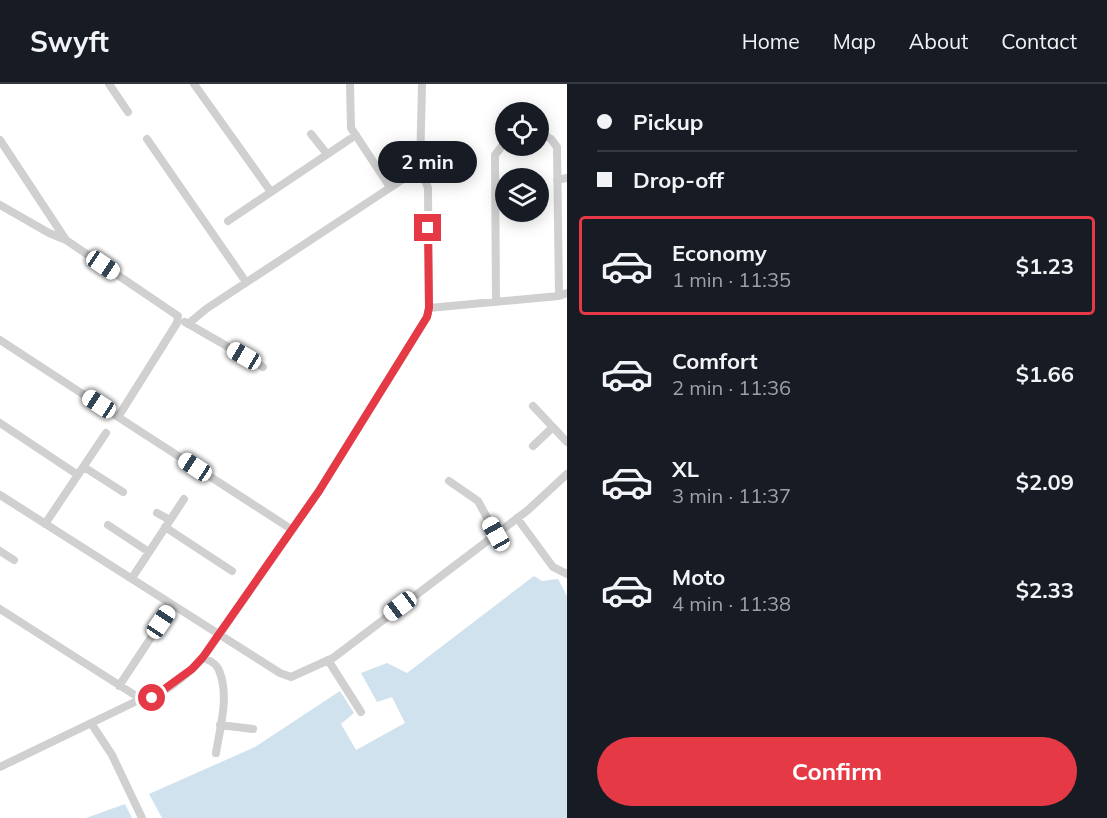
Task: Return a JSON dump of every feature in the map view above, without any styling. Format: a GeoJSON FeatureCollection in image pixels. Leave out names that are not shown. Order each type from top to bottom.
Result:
{"type":"FeatureCollection","features":[{"type":"Feature","properties":{"kind":"lane"},"geometry":{"type":"LineString","coordinates":[[109,84],[128,112]]}},
{"type":"Feature","properties":{"kind":"lane"},"geometry":{"type":"LineString","coordinates":[[194,84],[271,192]]}},
{"type":"Feature","properties":{"kind":"lane"},"geometry":{"type":"LineString","coordinates":[[350,84],[351,128],[390,187]]}},
{"type":"Feature","properties":{"kind":"lane"},"geometry":{"type":"LineString","coordinates":[[0,767],[141,699],[152,698],[192,669],[219,636],[319,491],[427,317],[429,308],[428,188],[420,168],[422,84]]}},
{"type":"Feature","properties":{"kind":"lane"},"geometry":{"type":"LineString","coordinates":[[311,134],[327,154]]}},
{"type":"Feature","properties":{"kind":"lane"},"geometry":{"type":"LineString","coordinates":[[228,221],[356,135]]}},
{"type":"Feature","properties":{"kind":"lane"},"geometry":{"type":"LineString","coordinates":[[429,308],[563,294],[557,147],[549,137]]}},
{"type":"Feature","properties":{"kind":"lane"},"geometry":{"type":"LineString","coordinates":[[147,139],[246,282]]}},
{"type":"Feature","properties":{"kind":"lane"},"geometry":{"type":"LineString","coordinates":[[0,140],[66,240]]}},
{"type":"Feature","properties":{"kind":"lane"},"geometry":{"type":"LineString","coordinates":[[495,156],[496,302]]}},
{"type":"Feature","properties":{"kind":"lane"},"geometry":{"type":"LineString","coordinates":[[188,324],[196,315],[420,168]]}},
{"type":"Feature","properties":{"kind":"lane"},"geometry":{"type":"LineString","coordinates":[[557,180],[567,178]]}},
{"type":"Feature","properties":{"kind":"lane"},"geometry":{"type":"LineString","coordinates":[[0,205],[66,240],[176,314],[179,319],[263,367]]}},
{"type":"Feature","properties":{"kind":"lane"},"geometry":{"type":"LineString","coordinates":[[118,417],[179,319]]}},
{"type":"Feature","properties":{"kind":"lane"},"geometry":{"type":"LineString","coordinates":[[0,339],[291,529]]}},
{"type":"Feature","properties":{"kind":"lane"},"geometry":{"type":"LineString","coordinates":[[533,406],[567,442]]}},
{"type":"Feature","properties":{"kind":"lane"},"geometry":{"type":"LineString","coordinates":[[0,423],[78,475]]}},
{"type":"Feature","properties":{"kind":"lane"},"geometry":{"type":"LineString","coordinates":[[533,446],[553,428]]}},
{"type":"Feature","properties":{"kind":"lane"},"geometry":{"type":"LineString","coordinates":[[45,525],[106,433]]}},
{"type":"Feature","properties":{"kind":"lane"},"geometry":{"type":"LineString","coordinates":[[84,467],[123,492]]}},
{"type":"Feature","properties":{"kind":"lane"},"geometry":{"type":"LineString","coordinates":[[0,495],[219,636],[286,676],[296,675],[328,660],[496,534],[567,474]]}},
{"type":"Feature","properties":{"kind":"lane"},"geometry":{"type":"LineString","coordinates":[[449,481],[477,501],[496,534]]}},
{"type":"Feature","properties":{"kind":"lane"},"geometry":{"type":"LineString","coordinates":[[132,578],[184,499]]}},
{"type":"Feature","properties":{"kind":"lane"},"geometry":{"type":"LineString","coordinates":[[157,513],[168,524],[232,571]]}},
{"type":"Feature","properties":{"kind":"lane"},"geometry":{"type":"LineString","coordinates":[[516,518],[550,564],[567,574]]}},
{"type":"Feature","properties":{"kind":"lane"},"geometry":{"type":"LineString","coordinates":[[108,525],[149,552]]}},
{"type":"Feature","properties":{"kind":"lane"},"geometry":{"type":"LineString","coordinates":[[0,552],[14,560]]}},
{"type":"Feature","properties":{"kind":"lane"},"geometry":{"type":"LineString","coordinates":[[119,686],[172,606]]}},
{"type":"Feature","properties":{"kind":"lane"},"geometry":{"type":"LineString","coordinates":[[0,609],[141,699]]}},
{"type":"Feature","properties":{"kind":"lane"},"geometry":{"type":"LineString","coordinates":[[203,657],[211,661],[220,671],[223,704],[216,753]]}},
{"type":"Feature","properties":{"kind":"lane"},"geometry":{"type":"LineString","coordinates":[[328,660],[361,712]]}},
{"type":"Feature","properties":{"kind":"lane"},"geometry":{"type":"LineString","coordinates":[[92,723],[112,755],[142,818]]}},
{"type":"Feature","properties":{"kind":"lane"},"geometry":{"type":"LineString","coordinates":[[220,725],[253,729]]}},
{"type":"Feature","properties":{"kind":"water"},"geometry":{"type":"Polygon","coordinates":[[[534,576],[542,581],[558,579],[567,596],[567,818],[162,818],[149,794],[255,747],[340,691],[354,713],[341,724],[356,750],[405,723],[392,697],[377,702],[361,673],[387,663],[407,673],[534,576]]]}},
{"type":"Feature","properties":{"kind":"water"},"geometry":{"type":"Polygon","coordinates":[[[125,804],[132,818],[86,818],[125,804]]]}},
{"type":"Feature","properties":{"kind":"route"},"geometry":{"type":"LineString","coordinates":[[152,698],[192,669],[203,657],[319,491],[427,317],[429,308],[428,228]]}}]}
